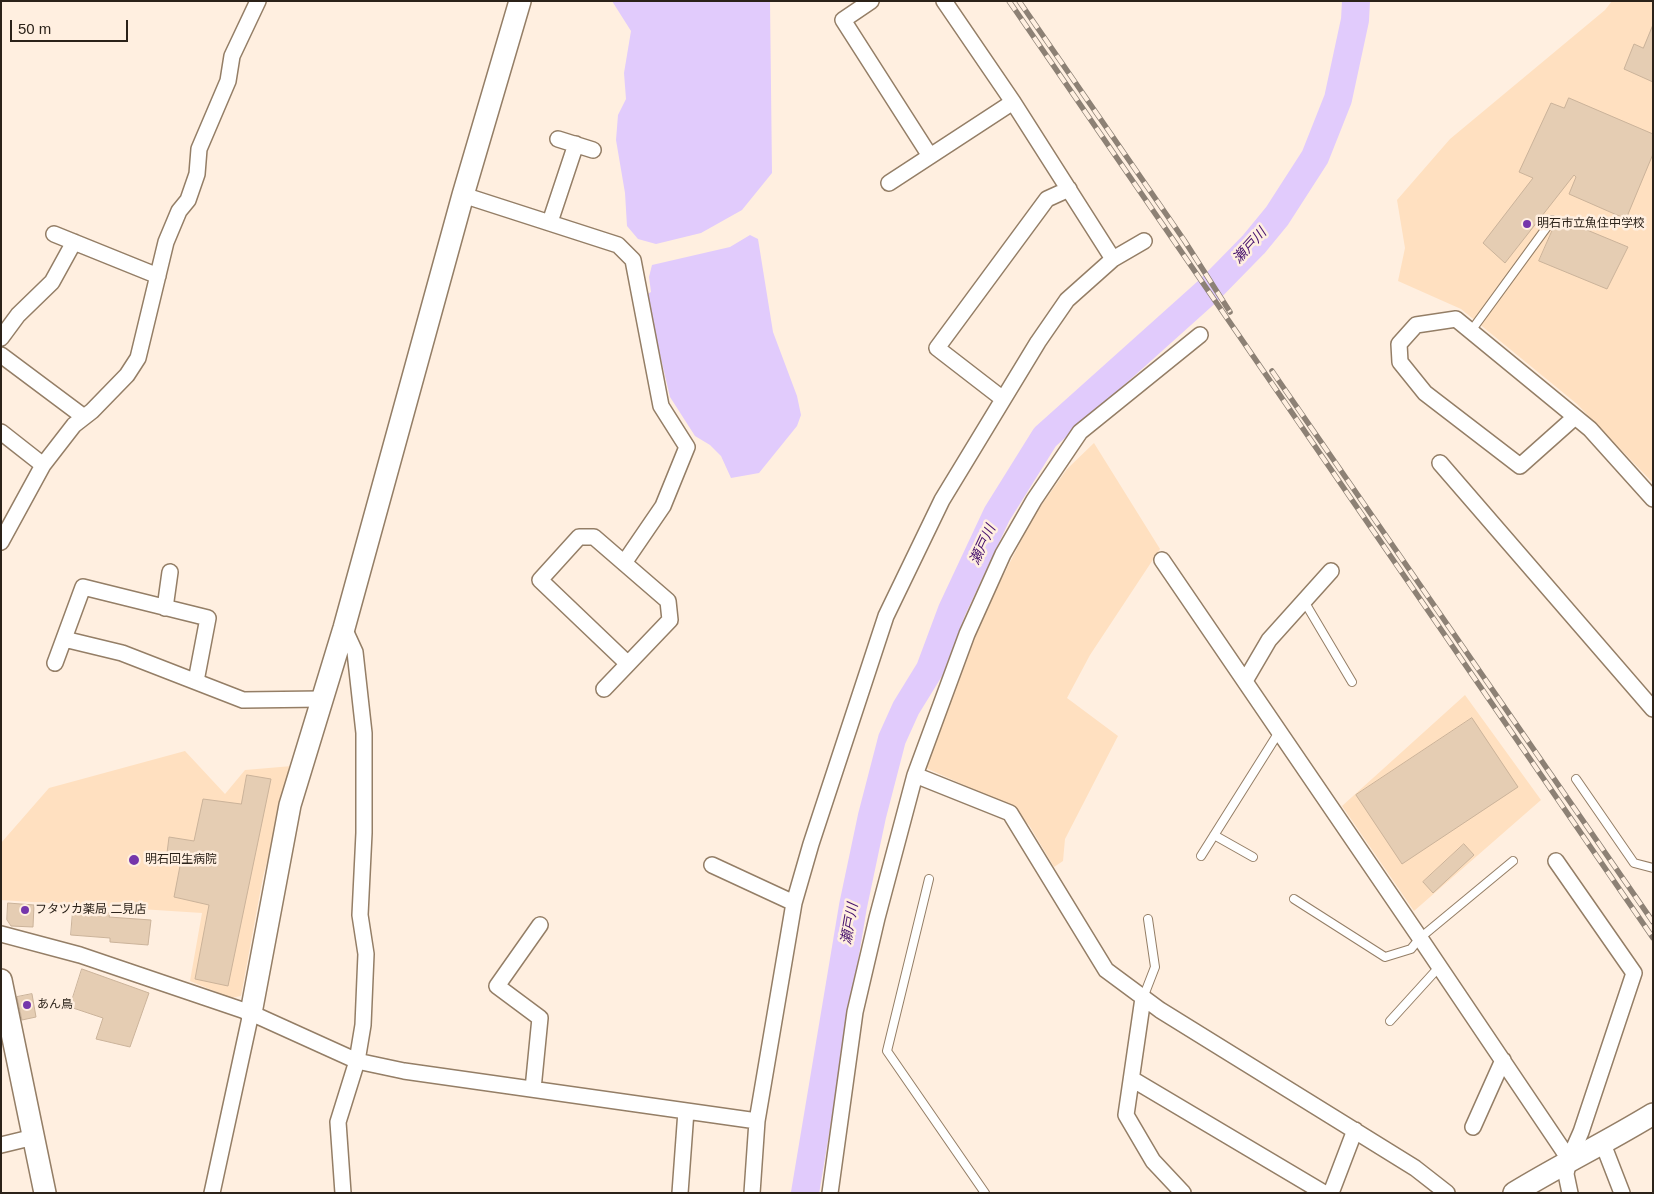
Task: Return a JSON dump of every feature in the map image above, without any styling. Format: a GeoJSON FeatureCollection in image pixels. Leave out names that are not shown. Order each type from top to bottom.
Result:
{"type":"FeatureCollection","features":[{"type":"Feature","properties":{"kind":"street"},"geometry":{"type":"LineString","coordinates":[[1,542],[43,464],[74,425],[127,375],[138,358],[166,242],[179,211],[188,200],[197,174],[200,149],[228,81],[232,56],[258,1]]}},
{"type":"Feature","properties":{"kind":"street"},"geometry":{"type":"LineString","coordinates":[[212,1193],[251,1013],[290,805],[344,628],[463,196],[520,1]]}},
{"type":"Feature","properties":{"kind":"street"},"geometry":{"type":"LineString","coordinates":[[871,1],[843,20],[930,156]]}},
{"type":"Feature","properties":{"kind":"street"},"geometry":{"type":"LineString","coordinates":[[944,1],[1069,189],[1113,259]]}},
{"type":"Feature","properties":{"kind":"street"},"geometry":{"type":"LineString","coordinates":[[889,183],[1012,102]]}},
{"type":"Feature","properties":{"kind":"street"},"geometry":{"type":"LineString","coordinates":[[558,139],[593,150]]}},
{"type":"Feature","properties":{"kind":"street"},"geometry":{"type":"LineString","coordinates":[[550,222],[576,144]]}},
{"type":"Feature","properties":{"kind":"street"},"geometry":{"type":"LineString","coordinates":[[1003,398],[936,348],[1047,200],[1069,189]]}},
{"type":"Feature","properties":{"kind":"street"},"geometry":{"type":"LineString","coordinates":[[463,196],[618,245],[633,260],[661,406],[687,447],[663,506],[624,563]]}},
{"type":"Feature","properties":{"kind":"street"},"geometry":{"type":"LineString","coordinates":[[54,234],[158,276]]}},
{"type":"Feature","properties":{"kind":"street"},"geometry":{"type":"LineString","coordinates":[[752,1193],[757,1121],[794,903],[811,844],[886,616],[942,500],[1003,398],[1067,300],[1113,259],[1144,241]]}},
{"type":"Feature","properties":{"kind":"street"},"geometry":{"type":"LineString","coordinates":[[1,338],[18,315],[52,282],[74,242]]}},
{"type":"Feature","properties":{"kind":"street"},"geometry":{"type":"LineString","coordinates":[[1575,417],[1520,466],[1425,393],[1400,362],[1399,344],[1416,325],[1456,319],[1590,429],[1653,499]]}},
{"type":"Feature","properties":{"kind":"street"},"geometry":{"type":"LineString","coordinates":[[830,1193],[855,1012],[876,918],[915,775],[967,634],[1004,554],[1034,500],[1080,432],[1200,335]]}},
{"type":"Feature","properties":{"kind":"street"},"geometry":{"type":"LineString","coordinates":[[1,355],[84,417]]}},
{"type":"Feature","properties":{"kind":"street"},"geometry":{"type":"LineString","coordinates":[[1,432],[43,464]]}},
{"type":"Feature","properties":{"kind":"street"},"geometry":{"type":"LineString","coordinates":[[1440,463],[1653,709]]}},
{"type":"Feature","properties":{"kind":"street"},"geometry":{"type":"LineString","coordinates":[[604,690],[670,620],[668,601],[594,538],[579,538],[540,580],[628,664]]}},
{"type":"Feature","properties":{"kind":"street"},"geometry":{"type":"LineString","coordinates":[[1162,560],[1440,966],[1569,1160]]}},
{"type":"Feature","properties":{"kind":"street"},"geometry":{"type":"LineString","coordinates":[[165,608],[170,572]]}},
{"type":"Feature","properties":{"kind":"street"},"geometry":{"type":"LineString","coordinates":[[1245,681],[1269,640],[1331,572]]}},
{"type":"Feature","properties":{"kind":"street"},"geometry":{"type":"LineString","coordinates":[[56,663],[83,587],[208,618],[196,682]]}},
{"type":"Feature","properties":{"kind":"street"},"geometry":{"type":"LineString","coordinates":[[343,1193],[338,1122],[357,1060],[363,1025],[366,954],[360,914],[364,833],[364,734],[355,652],[344,628]]}},
{"type":"Feature","properties":{"kind":"street"},"geometry":{"type":"LineString","coordinates":[[64,639],[122,653],[243,700],[322,699]]}},
{"type":"Feature","properties":{"kind":"street"},"geometry":{"type":"LineString","coordinates":[[915,775],[1010,813],[1106,970],[1143,998],[1415,1168],[1447,1193]]}},
{"type":"Feature","properties":{"kind":"street"},"geometry":{"type":"LineString","coordinates":[[1556,861],[1634,974],[1569,1160],[1566,1174],[1570,1193]]}},
{"type":"Feature","properties":{"kind":"street"},"geometry":{"type":"LineString","coordinates":[[712,865],[794,903]]}},
{"type":"Feature","properties":{"kind":"street"},"geometry":{"type":"LineString","coordinates":[[533,1089],[540,1018],[497,986],[540,925]]}},
{"type":"Feature","properties":{"kind":"street"},"geometry":{"type":"LineString","coordinates":[[1,934],[80,955],[251,1013],[357,1060],[404,1071],[757,1121]]}},
{"type":"Feature","properties":{"kind":"street"},"geometry":{"type":"LineString","coordinates":[[1,980],[45,1193]]}},
{"type":"Feature","properties":{"kind":"street"},"geometry":{"type":"LineString","coordinates":[[1143,998],[1126,1115],[1153,1161],[1183,1193]]}},
{"type":"Feature","properties":{"kind":"street"},"geometry":{"type":"LineString","coordinates":[[1473,1126],[1503,1060]]}},
{"type":"Feature","properties":{"kind":"street"},"geometry":{"type":"LineString","coordinates":[[1132,1079],[1324,1193]]}},
{"type":"Feature","properties":{"kind":"street"},"geometry":{"type":"LineString","coordinates":[[680,1193],[686,1110]]}},
{"type":"Feature","properties":{"kind":"street"},"geometry":{"type":"LineString","coordinates":[[1514,1193],[1569,1160],[1603,1144],[1653,1114]]}},
{"type":"Feature","properties":{"kind":"street"},"geometry":{"type":"LineString","coordinates":[[1331,1193],[1354,1130]]}},
{"type":"Feature","properties":{"kind":"street"},"geometry":{"type":"LineString","coordinates":[[1,1145],[34,1137]]}},
{"type":"Feature","properties":{"kind":"street"},"geometry":{"type":"LineString","coordinates":[[1603,1144],[1622,1193]]}},
{"type":"Feature","properties":{"kind":"lane"},"geometry":{"type":"LineString","coordinates":[[1471,331],[1552,220]]}},
{"type":"Feature","properties":{"kind":"lane"},"geometry":{"type":"LineString","coordinates":[[1304,601],[1352,682]]}},
{"type":"Feature","properties":{"kind":"lane"},"geometry":{"type":"LineString","coordinates":[[1201,856],[1280,732]]}},
{"type":"Feature","properties":{"kind":"lane"},"geometry":{"type":"LineString","coordinates":[[1576,779],[1634,862],[1648,868],[1653,868]]}},
{"type":"Feature","properties":{"kind":"lane"},"geometry":{"type":"LineString","coordinates":[[1214,835],[1253,857]]}},
{"type":"Feature","properties":{"kind":"lane"},"geometry":{"type":"LineString","coordinates":[[1294,899],[1386,956],[1411,949],[1420,938],[1513,861]]}},
{"type":"Feature","properties":{"kind":"lane"},"geometry":{"type":"LineString","coordinates":[[929,879],[887,1050],[986,1193]]}},
{"type":"Feature","properties":{"kind":"lane"},"geometry":{"type":"LineString","coordinates":[[1143,998],[1155,967],[1148,919]]}},
{"type":"Feature","properties":{"kind":"lane"},"geometry":{"type":"LineString","coordinates":[[1390,1021],[1440,966]]}},
{"type":"Feature","properties":{"kind":"shaded area"},"geometry":{"type":"Polygon","coordinates":[[[612,1],[770,1],[772,173],[742,210],[701,233],[656,244],[638,239],[627,226],[625,193],[616,140],[618,115],[626,99],[624,73],[631,31],[612,1]]]}},
{"type":"Feature","properties":{"kind":"shaded area","name":"明石市立魚住中学校"},"geometry":{"type":"Polygon","coordinates":[[[1612,1],[1653,1],[1653,483],[1577,404],[1461,309],[1398,281],[1405,248],[1397,200],[1450,139],[1605,10],[1612,1]]]}},
{"type":"Feature","properties":{"kind":"shaded area"},"geometry":{"type":"Polygon","coordinates":[[[750,235],[758,239],[773,332],[797,396],[801,415],[797,426],[759,473],[731,478],[721,456],[710,445],[695,436],[670,397],[646,295],[651,292],[649,277],[652,265],[730,247],[750,235]]]}},
{"type":"Feature","properties":{"kind":"shaded area"},"geometry":{"type":"Polygon","coordinates":[[[1094,443],[1160,549],[1090,655],[1067,698],[1118,736],[1065,839],[1063,861],[1054,867],[1029,825],[1006,804],[926,768],[935,734],[970,641],[1033,517],[1067,469],[1094,443]]]}},
{"type":"Feature","properties":{"kind":"shaded area"},"geometry":{"type":"Polygon","coordinates":[[[1465,695],[1541,800],[1414,911],[1342,806],[1465,695]]]}},
{"type":"Feature","properties":{"kind":"shaded area","name":"明石回生病院"},"geometry":{"type":"Polygon","coordinates":[[[185,751],[225,794],[245,770],[292,766],[263,877],[241,996],[231,998],[190,981],[202,913],[1,900],[1,843],[49,788],[185,751]]]}},
{"type":"Feature","properties":{"kind":"building"},"geometry":{"type":"Polygon","coordinates":[[[1653,25],[1653,82],[1624,69],[1634,44],[1643,48],[1653,25]]]}},
{"type":"Feature","properties":{"kind":"building"},"geometry":{"type":"Polygon","coordinates":[[[1569,98],[1653,134],[1653,154],[1626,219],[1569,194],[1576,177],[1574,175],[1505,263],[1483,243],[1533,178],[1519,172],[1551,103],[1564,108],[1569,98]]]}},
{"type":"Feature","properties":{"kind":"building"},"geometry":{"type":"Polygon","coordinates":[[[1558,218],[1628,247],[1607,289],[1539,261],[1558,218]]]}},
{"type":"Feature","properties":{"kind":"building"},"geometry":{"type":"Polygon","coordinates":[[[1472,718],[1518,787],[1402,864],[1356,795],[1472,718]]]}},
{"type":"Feature","properties":{"kind":"building"},"geometry":{"type":"Polygon","coordinates":[[[247,775],[271,779],[228,986],[195,979],[209,905],[174,897],[180,866],[166,861],[169,837],[194,841],[203,799],[241,804],[247,775]]]}},
{"type":"Feature","properties":{"kind":"building"},"geometry":{"type":"Polygon","coordinates":[[[1464,844],[1474,855],[1433,893],[1423,882],[1464,844]]]}},
{"type":"Feature","properties":{"kind":"building"},"geometry":{"type":"Polygon","coordinates":[[[8,903],[34,905],[33,927],[11,926],[7,920],[8,903]]]}},
{"type":"Feature","properties":{"kind":"building"},"geometry":{"type":"Polygon","coordinates":[[[73,911],[110,913],[109,917],[151,920],[148,945],[110,942],[110,938],[71,935],[73,911]]]}},
{"type":"Feature","properties":{"kind":"building"},"geometry":{"type":"Polygon","coordinates":[[[82,969],[149,993],[130,1047],[96,1039],[103,1018],[70,1007],[82,969]]]}},
{"type":"Feature","properties":{"kind":"building"},"geometry":{"type":"Polygon","coordinates":[[[32,994],[36,1017],[22,1020],[17,997],[32,994]]]}},
{"type":"Feature","properties":{"kind":"waterway","name":"瀬戸川"},"geometry":{"type":"LineString","coordinates":[[805,1193],[853,906],[872,816],[892,739],[906,708],[930,669],[952,610],[997,514],[1045,437],[1209,290],[1254,244],[1277,216],[1315,157],[1338,99],[1355,20],[1356,1]]}},
{"type":"Feature","properties":{"kind":"railway"},"geometry":{"type":"LineString","coordinates":[[1009,1],[1653,938]]}},
{"type":"Feature","properties":{"kind":"railway"},"geometry":{"type":"LineString","coordinates":[[1019,1],[1184,240],[1230,312]]}},
{"type":"Feature","properties":{"kind":"railway"},"geometry":{"type":"LineString","coordinates":[[1272,371],[1653,922]]}},
{"type":"Feature","properties":{"kind":"place","name":"明石市立魚住中学校"},"geometry":{"type":"Point","coordinates":[1527,224]}},
{"type":"Feature","properties":{"kind":"place","name":"明石回生病院"},"geometry":{"type":"Point","coordinates":[134,860]}},
{"type":"Feature","properties":{"kind":"place","name":"フタツカ薬局 二見店"},"geometry":{"type":"Point","coordinates":[25,910]}},
{"type":"Feature","properties":{"kind":"place","name":"あん鳥"},"geometry":{"type":"Point","coordinates":[27,1005]}}]}
